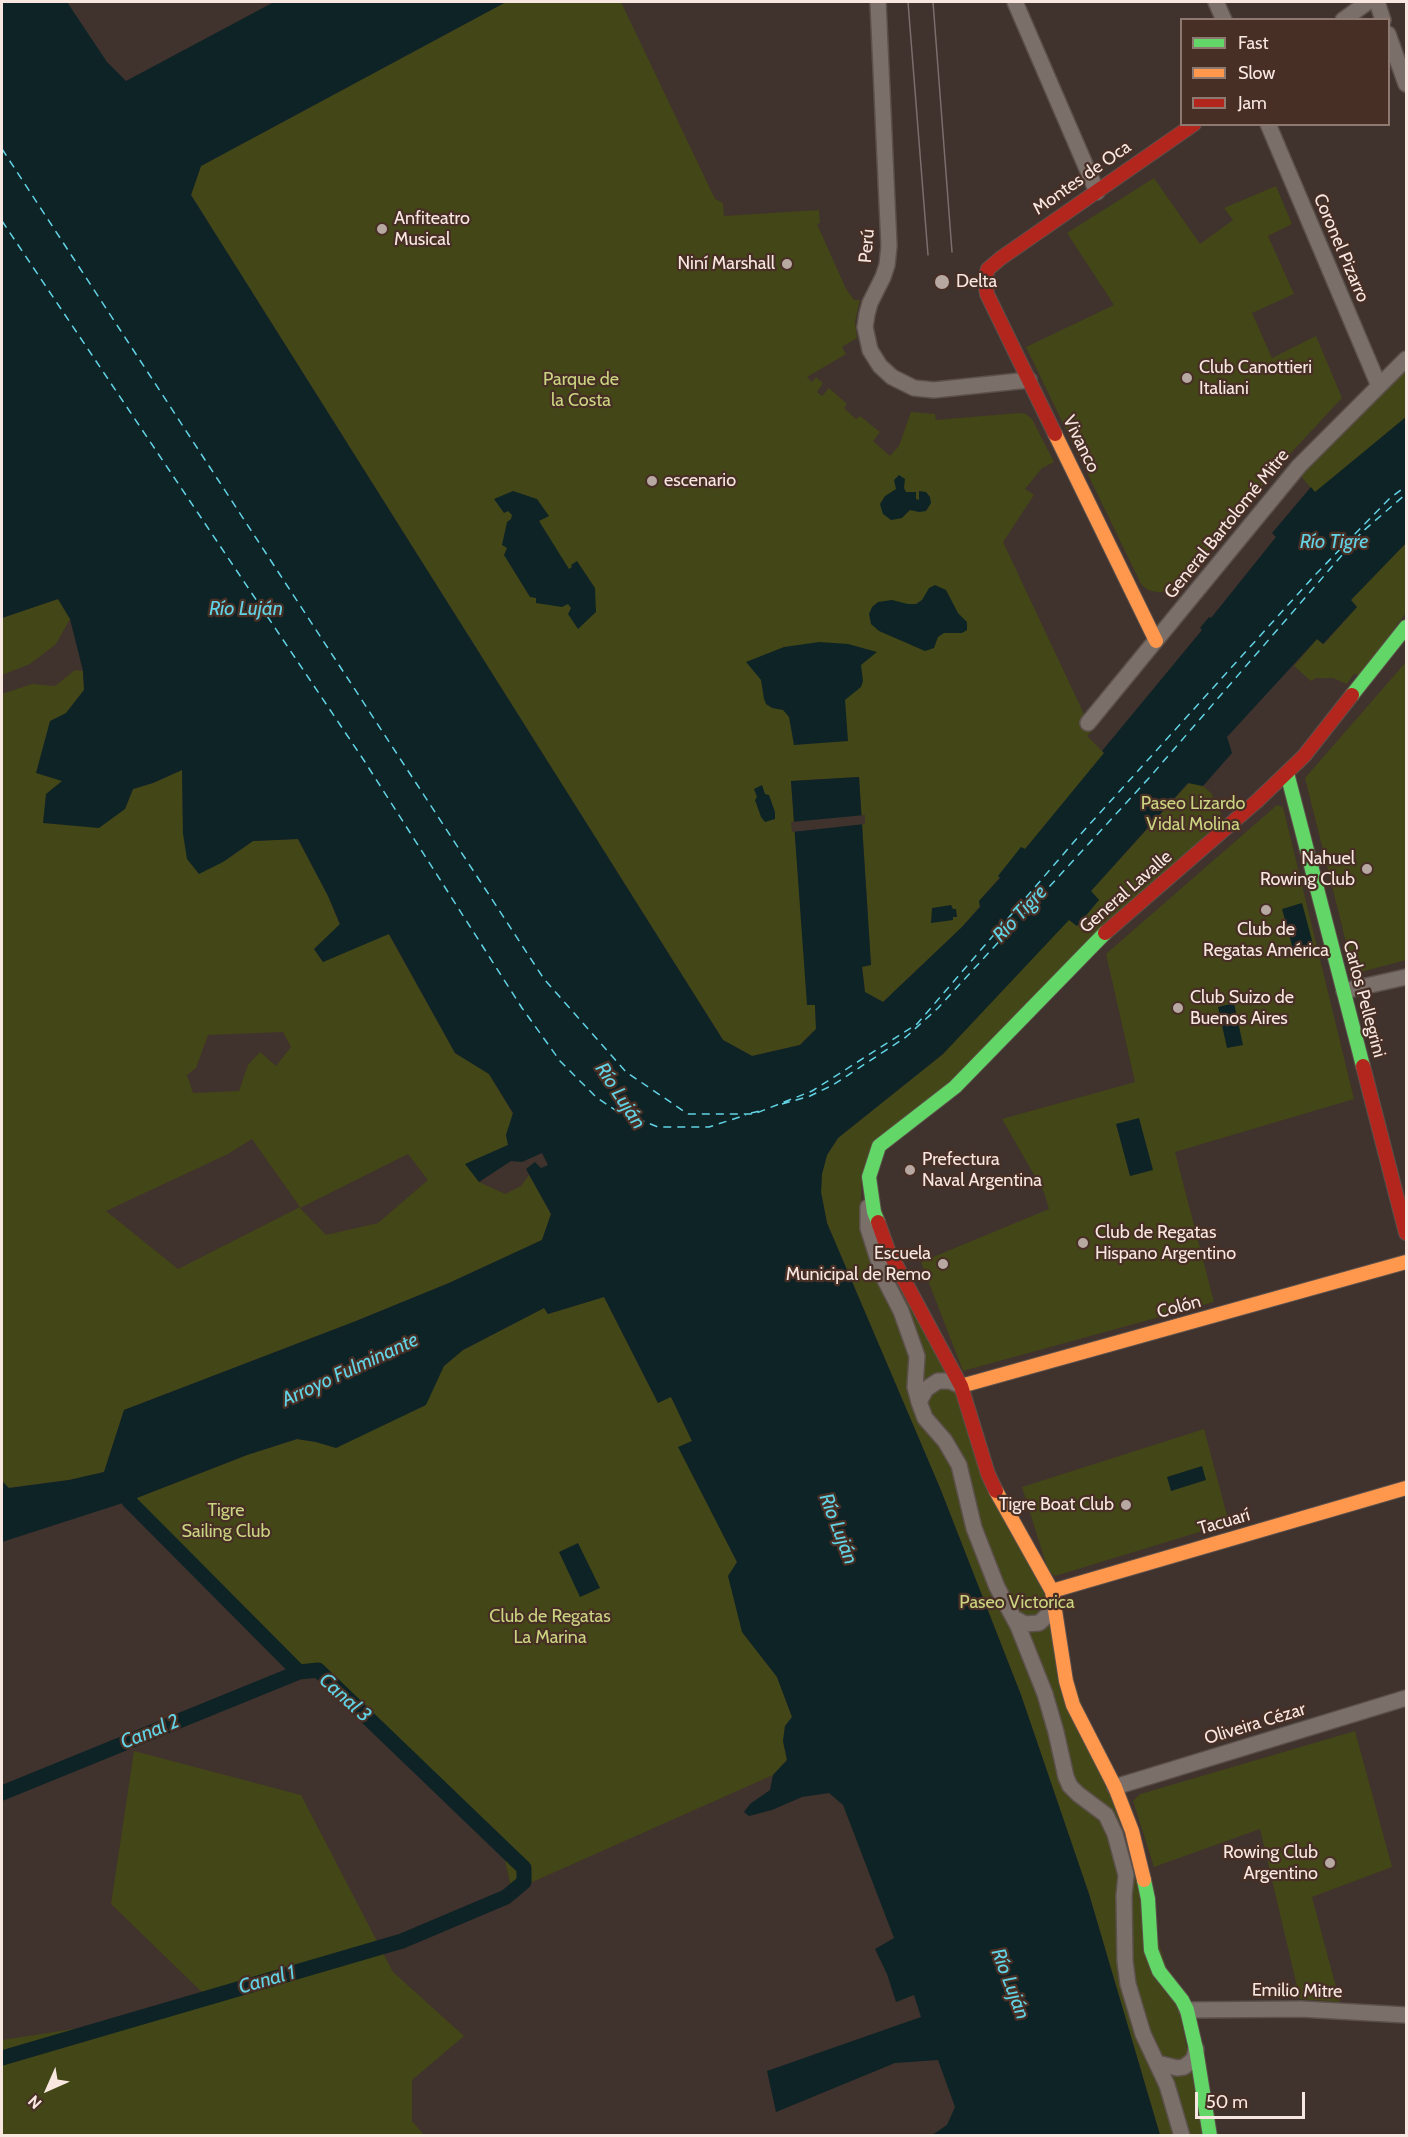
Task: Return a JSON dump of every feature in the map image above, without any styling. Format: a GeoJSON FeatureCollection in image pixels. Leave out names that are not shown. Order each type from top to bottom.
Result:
{"type":"FeatureCollection","features":[{"type":"Feature","properties":{"kind":"street","name":"Perú"},"geometry":{"type":"LineString","coordinates":[[878,2],[889,234],[887,264],[867,314],[865,327],[870,350],[880,366],[892,377],[914,388],[934,390],[1029,380]]}},
{"type":"Feature","properties":{"kind":"street"},"geometry":{"type":"LineString","coordinates":[[1014,2],[1097,192]]}},
{"type":"Feature","properties":{"kind":"street"},"geometry":{"type":"LineString","coordinates":[[1216,2],[1223,18]]}},
{"type":"Feature","properties":{"kind":"street"},"geometry":{"type":"LineString","coordinates":[[1346,18],[1368,2]]}},
{"type":"Feature","properties":{"kind":"street"},"geometry":{"type":"LineString","coordinates":[[1377,2],[1382,18]]}},
{"type":"Feature","properties":{"kind":"street"},"geometry":{"type":"LineString","coordinates":[[1390,37],[1407,84]]}},
{"type":"Feature","properties":{"kind":"street","name":"Montes de Oca"},"geometry":{"type":"LineString","coordinates":[[994,264],[1191,126]]}},
{"type":"Feature","properties":{"kind":"street","name":"Coronel Pizarro"},"geometry":{"type":"LineString","coordinates":[[1269,126],[1379,386]]}},
{"type":"Feature","properties":{"kind":"street","name":"Vivanco"},"geometry":{"type":"LineString","coordinates":[[994,264],[986,273],[987,294],[1156,641]]}},
{"type":"Feature","properties":{"kind":"street","name":"General Bartolomé Mitre"},"geometry":{"type":"LineString","coordinates":[[1088,723],[1299,466],[1407,359]]}},
{"type":"Feature","properties":{"kind":"street","name":"General Lavalle"},"geometry":{"type":"LineString","coordinates":[[869,1178],[879,1146],[955,1087],[1101,936],[1304,756],[1407,627]]}},
{"type":"Feature","properties":{"kind":"street","name":"Carlos Pellegrini"},"geometry":{"type":"LineString","coordinates":[[1287,773],[1407,1233]]}},
{"type":"Feature","properties":{"kind":"street"},"geometry":{"type":"LineString","coordinates":[[1344,991],[1407,977]]}},
{"type":"Feature","properties":{"kind":"street"},"geometry":{"type":"LineString","coordinates":[[869,1178],[874,1212],[888,1250],[961,1386],[988,1474],[1005,1510],[1053,1596],[1065,1681],[1073,1705],[1115,1787],[1132,1831],[1148,1899],[1152,1950],[1159,1971],[1187,2010],[1196,2049],[1210,2136]]}},
{"type":"Feature","properties":{"kind":"street"},"geometry":{"type":"LineString","coordinates":[[869,1178],[868,1228],[884,1278],[901,1311],[917,1356],[915,1387],[919,1402],[925,1418],[945,1441],[959,1465],[974,1528],[997,1587],[1014,1618],[1045,1694],[1056,1732],[1062,1766],[1070,1786],[1106,1815],[1115,1834],[1126,1875],[1125,1952],[1128,1984],[1143,2034],[1170,2093],[1182,2136]]}},
{"type":"Feature","properties":{"kind":"street","name":"Colón"},"geometry":{"type":"LineString","coordinates":[[961,1386],[1407,1262]]}},
{"type":"Feature","properties":{"kind":"street"},"geometry":{"type":"LineString","coordinates":[[919,1402],[926,1389],[938,1381],[950,1381],[961,1386]]}},
{"type":"Feature","properties":{"kind":"street","name":"Tacuarí"},"geometry":{"type":"LineString","coordinates":[[1053,1596],[1407,1488]]}},
{"type":"Feature","properties":{"kind":"street"},"geometry":{"type":"LineString","coordinates":[[1014,1618],[1025,1624],[1039,1623],[1048,1614],[1053,1596]]}},
{"type":"Feature","properties":{"kind":"street","name":"Oliveira Cézar"},"geometry":{"type":"LineString","coordinates":[[1115,1787],[1407,1698]]}},
{"type":"Feature","properties":{"kind":"street","name":"Emilio Mitre"},"geometry":{"type":"LineString","coordinates":[[1187,2010],[1300,2009],[1407,2015]]}},
{"type":"Feature","properties":{"kind":"street"},"geometry":{"type":"LineString","coordinates":[[1157,2063],[1177,2068],[1184,2067],[1194,2059],[1196,2049]]}},
{"type":"Feature","properties":{"kind":"green space","name":"Parque de la Costa"},"geometry":{"type":"Polygon","coordinates":[[[506,2],[621,2],[715,199],[723,203],[724,216],[819,210],[820,223],[817,224],[846,289],[854,300],[860,300],[855,322],[857,338],[842,347],[846,354],[807,377],[812,382],[816,377],[823,383],[817,392],[822,396],[829,388],[847,404],[844,408],[856,419],[860,416],[880,432],[873,441],[890,456],[899,446],[911,412],[935,414],[936,420],[1019,413],[1026,414],[1032,419],[1054,462],[1042,468],[1025,489],[1034,495],[1003,542],[1092,731],[1087,736],[1104,753],[1025,850],[1021,848],[979,901],[980,906],[962,927],[883,1002],[865,992],[862,966],[871,965],[859,777],[791,781],[808,1005],[815,1004],[816,1029],[800,1045],[752,1056],[723,1040],[191,195],[201,166],[506,2]]]}},
{"type":"Feature","properties":{"kind":"green space","name":"Club Canottieri Italiani"},"geometry":{"type":"Polygon","coordinates":[[[1154,178],[1200,244],[1233,220],[1224,208],[1276,186],[1292,224],[1268,236],[1294,294],[1252,313],[1272,358],[1316,336],[1342,398],[1276,469],[1182,585],[1171,592],[1148,590],[1141,584],[1026,347],[1114,305],[1067,233],[1154,178]]]}},
{"type":"Feature","properties":{"kind":"green space"},"geometry":{"type":"Polygon","coordinates":[[[1406,367],[1406,417],[1315,493],[1300,475],[1406,367]]]}},
{"type":"Feature","properties":{"kind":"green space"},"geometry":{"type":"Polygon","coordinates":[[[1406,543],[1406,613],[1359,675],[1354,674],[1347,684],[1333,678],[1316,678],[1311,681],[1294,666],[1317,639],[1324,644],[1357,607],[1350,601],[1406,543]]]}},
{"type":"Feature","properties":{"kind":"green space"},"geometry":{"type":"Polygon","coordinates":[[[58,599],[70,619],[56,644],[30,664],[2,675],[2,618],[58,599]]]}},
{"type":"Feature","properties":{"kind":"green space","name":"Nahuel Rowing Club"},"geometry":{"type":"Polygon","coordinates":[[[1406,662],[1406,960],[1361,972],[1352,966],[1305,778],[1406,662]]]}},
{"type":"Feature","properties":{"kind":"green space"},"geometry":{"type":"Polygon","coordinates":[[[75,670],[83,671],[84,690],[66,713],[62,781],[125,809],[133,789],[182,770],[183,834],[223,862],[253,841],[298,839],[328,896],[340,925],[314,949],[323,962],[388,933],[455,1053],[489,1074],[513,1114],[506,1135],[508,1145],[466,1164],[479,1182],[505,1194],[521,1186],[529,1175],[551,1214],[542,1240],[449,1283],[124,1410],[104,1472],[69,1480],[8,1488],[2,1481],[2,694],[32,684],[55,686],[75,670]],[[283,1032],[208,1035],[196,1068],[187,1075],[193,1093],[239,1091],[248,1065],[260,1052],[276,1066],[291,1047],[283,1032]],[[252,1139],[228,1154],[106,1211],[178,1269],[300,1207],[252,1139]],[[408,1154],[300,1208],[326,1235],[378,1223],[428,1180],[408,1154]]]}},
{"type":"Feature","properties":{"kind":"green space","name":"Paseo Victorica"},"geometry":{"type":"Polygon","coordinates":[[[1189,783],[1203,786],[1211,793],[1223,818],[862,1173],[861,1201],[955,1388],[1046,1593],[1178,2003],[1204,2135],[1160,2135],[1089,1894],[1021,1695],[940,1488],[827,1223],[821,1192],[822,1174],[827,1155],[838,1138],[943,1054],[1069,919],[1077,926],[1099,900],[1091,891],[1189,783]]]}},
{"type":"Feature","properties":{"kind":"green space"},"geometry":{"type":"Polygon","coordinates":[[[1277,805],[1283,807],[1354,1099],[1175,1152],[1214,1302],[963,1371],[921,1262],[1049,1209],[1044,1192],[1002,1119],[1135,1082],[1106,954],[1277,805]]]}},
{"type":"Feature","properties":{"kind":"green space","name":"Club de Regatas La Marina"},"geometry":{"type":"Polygon","coordinates":[[[604,1297],[658,1403],[671,1396],[692,1441],[679,1448],[737,1562],[742,1632],[777,1677],[792,1717],[785,1726],[783,1741],[787,1760],[773,1775],[512,1891],[502,1848],[487,1824],[385,1730],[323,1681],[299,1672],[129,1501],[247,1455],[297,1439],[337,1448],[463,1350],[544,1308],[548,1314],[604,1297]]]}},
{"type":"Feature","properties":{"kind":"green space","name":"Tigre Boat Club"},"geometry":{"type":"Polygon","coordinates":[[[1204,1429],[1229,1523],[1055,1576],[1048,1570],[1022,1487],[1204,1429]]]}},
{"type":"Feature","properties":{"kind":"green space","name":"Rowing Club Argentino"},"geometry":{"type":"Polygon","coordinates":[[[1355,1731],[1392,1867],[1312,1897],[1340,2002],[1300,1999],[1260,1829],[1154,1867],[1133,1801],[1140,1794],[1355,1731]]]}},
{"type":"Feature","properties":{"kind":"green space"},"geometry":{"type":"Polygon","coordinates":[[[134,1751],[301,1795],[393,1972],[464,2036],[412,2080],[412,2121],[424,2135],[2,2135],[2,2040],[125,2021],[175,2002],[209,1999],[111,1904],[134,1751]]]}},
{"type":"Feature","properties":{"kind":"water","name":"Río Luján"},"geometry":{"type":"Polygon","coordinates":[[[2,2],[67,2],[107,62],[126,81],[274,2],[506,2],[201,166],[191,195],[723,1040],[752,1056],[800,1045],[816,1029],[815,1005],[807,1005],[791,781],[859,777],[871,965],[862,967],[865,992],[883,1002],[980,907],[979,901],[1000,878],[998,876],[1021,847],[1025,849],[1104,753],[1102,751],[1276,537],[1272,533],[1311,487],[1315,492],[1406,417],[1406,543],[1351,600],[1357,607],[1323,644],[1317,639],[1227,737],[1232,753],[1203,786],[1188,783],[1091,891],[1099,900],[1077,926],[1069,920],[943,1054],[838,1138],[827,1155],[822,1174],[821,1192],[827,1223],[940,1488],[1021,1695],[1089,1894],[1160,2135],[932,2135],[947,2125],[955,2107],[938,2060],[895,2063],[776,2112],[767,2071],[921,2017],[914,1995],[896,2002],[887,1974],[875,1949],[894,1938],[843,1805],[829,1793],[802,1797],[772,1810],[749,1816],[744,1812],[750,1804],[770,1790],[773,1775],[787,1760],[783,1741],[785,1726],[792,1717],[777,1677],[742,1632],[728,1576],[737,1562],[678,1447],[692,1441],[671,1397],[658,1403],[604,1297],[548,1314],[544,1308],[463,1350],[444,1366],[426,1405],[336,1448],[297,1439],[247,1455],[129,1501],[2,1542],[2,1481],[9,1488],[69,1480],[104,1472],[124,1410],[449,1283],[542,1240],[551,1214],[526,1169],[535,1162],[541,1168],[548,1165],[542,1153],[522,1162],[511,1161],[479,1182],[465,1164],[508,1145],[506,1135],[513,1113],[489,1074],[455,1053],[389,934],[323,962],[314,949],[340,924],[298,839],[253,841],[223,862],[199,874],[187,859],[183,834],[182,770],[133,789],[125,809],[99,828],[43,823],[46,794],[62,781],[36,773],[50,721],[66,713],[84,690],[83,671],[70,619],[58,599],[2,618],[2,2]]]}},
{"type":"Feature","properties":{"kind":"water"},"geometry":{"type":"Polygon","coordinates":[[[899,475],[905,479],[906,492],[916,492],[916,499],[919,500],[919,491],[926,492],[931,503],[926,511],[910,510],[902,518],[891,520],[883,514],[880,504],[885,496],[896,489],[894,480],[899,475]]]}},
{"type":"Feature","properties":{"kind":"water"},"geometry":{"type":"Polygon","coordinates":[[[513,491],[537,499],[549,516],[539,521],[569,569],[577,561],[595,588],[596,612],[578,629],[568,614],[571,608],[568,604],[562,607],[536,603],[536,598],[530,597],[504,555],[507,548],[502,545],[507,522],[512,515],[508,511],[504,513],[494,499],[513,491]]]}},
{"type":"Feature","properties":{"kind":"water"},"geometry":{"type":"Polygon","coordinates":[[[935,585],[946,590],[958,613],[967,622],[967,630],[962,633],[944,633],[938,637],[934,648],[925,651],[879,631],[871,624],[869,614],[878,602],[892,600],[916,604],[922,600],[929,588],[935,585]]]}},
{"type":"Feature","properties":{"kind":"water"},"geometry":{"type":"Polygon","coordinates":[[[819,642],[848,644],[877,652],[861,665],[863,681],[861,687],[845,700],[848,741],[794,745],[789,717],[783,710],[766,704],[761,680],[746,662],[784,647],[819,642]]]}},
{"type":"Feature","properties":{"kind":"water"},"geometry":{"type":"Polygon","coordinates":[[[762,785],[765,794],[769,795],[775,812],[775,819],[765,822],[755,800],[757,797],[754,789],[762,785]]]}},
{"type":"Feature","properties":{"kind":"water"},"geometry":{"type":"Polygon","coordinates":[[[1302,903],[1313,944],[1293,949],[1282,909],[1302,903]]]}},
{"type":"Feature","properties":{"kind":"water"},"geometry":{"type":"Polygon","coordinates":[[[951,905],[953,909],[956,909],[957,917],[953,917],[953,920],[931,923],[932,908],[951,905]]]}},
{"type":"Feature","properties":{"kind":"water"},"geometry":{"type":"Polygon","coordinates":[[[1234,1003],[1243,1045],[1227,1048],[1218,1007],[1234,1003]]]}},
{"type":"Feature","properties":{"kind":"water"},"geometry":{"type":"Polygon","coordinates":[[[1139,1118],[1153,1170],[1130,1176],[1116,1124],[1139,1118]]]}},
{"type":"Feature","properties":{"kind":"water"},"geometry":{"type":"Polygon","coordinates":[[[1202,1466],[1206,1480],[1171,1491],[1167,1477],[1202,1466]]]}},
{"type":"Feature","properties":{"kind":"water"},"geometry":{"type":"Polygon","coordinates":[[[578,1543],[600,1588],[580,1597],[559,1552],[578,1543]]]}},
{"type":"Feature","properties":{"kind":"pier"},"geometry":{"type":"Polygon","coordinates":[[[865,815],[865,824],[792,832],[791,822],[865,815]]]}},
{"type":"Feature","properties":{"kind":"waterway","name":"Canal 3"},"geometry":{"type":"LineString","coordinates":[[129,1501],[299,1672]]}},
{"type":"Feature","properties":{"kind":"waterway","name":"Canal 3"},"geometry":{"type":"LineString","coordinates":[[2,1793],[299,1672],[318,1670],[524,1868],[524,1882],[506,1897],[402,1941],[2,2058]]}},
{"type":"Feature","properties":{"kind":"ferry route"},"geometry":{"type":"LineString","coordinates":[[2,149],[544,979],[626,1072],[688,1114],[754,1114],[812,1091],[917,1024],[1079,836],[1316,574],[1389,499],[1406,486]]}},
{"type":"Feature","properties":{"kind":"ferry route"},"geometry":{"type":"LineString","coordinates":[[2,221],[365,762],[522,1008],[560,1061],[596,1097],[615,1110],[658,1127],[709,1127],[746,1115]]}},
{"type":"Feature","properties":{"kind":"ferry route"},"geometry":{"type":"LineString","coordinates":[[782,1104],[810,1096],[833,1085],[906,1037],[938,1008],[1149,778],[1362,532],[1406,494]]}},
{"type":"Feature","properties":{"kind":"ferry route"},"geometry":{"type":"LineString","coordinates":[[751,1113],[760,1111]]}},
{"type":"Feature","properties":{"kind":"tram line"},"geometry":{"type":"LineString","coordinates":[[908,2],[928,255]]}},
{"type":"Feature","properties":{"kind":"tram line"},"geometry":{"type":"LineString","coordinates":[[933,2],[952,252]]}},
{"type":"Feature","properties":{"kind":"traffic: fast"},"geometry":{"type":"LineString","coordinates":[[1352,695],[1406,627]]}},
{"type":"Feature","properties":{"kind":"traffic: fast"},"geometry":{"type":"LineString","coordinates":[[1287,773],[1363,1066]]}},
{"type":"Feature","properties":{"kind":"traffic: fast"},"geometry":{"type":"LineString","coordinates":[[878,1222],[874,1212],[869,1177],[879,1146],[955,1087],[1105,933]]}},
{"type":"Feature","properties":{"kind":"traffic: fast"},"geometry":{"type":"LineString","coordinates":[[1144,1880],[1148,1899],[1151,1950],[1159,1971],[1187,2010],[1196,2049],[1210,2136]]}},
{"type":"Feature","properties":{"kind":"traffic: slow"},"geometry":{"type":"LineString","coordinates":[[1055,434],[1156,641]]}},
{"type":"Feature","properties":{"kind":"traffic: slow"},"geometry":{"type":"LineString","coordinates":[[961,1386],[1406,1262]]}},
{"type":"Feature","properties":{"kind":"traffic: slow"},"geometry":{"type":"LineString","coordinates":[[1052,1591],[1406,1488]]}},
{"type":"Feature","properties":{"kind":"traffic: slow"},"geometry":{"type":"LineString","coordinates":[[996,1491],[1052,1591],[1066,1681],[1073,1705],[1115,1787],[1132,1831],[1144,1880]]}},
{"type":"Feature","properties":{"kind":"traffic: jam"},"geometry":{"type":"LineString","coordinates":[[1055,434],[987,294],[985,279],[988,269],[1191,126]]}},
{"type":"Feature","properties":{"kind":"traffic: jam"},"geometry":{"type":"LineString","coordinates":[[1105,933],[1257,801],[1304,756],[1352,695]]}},
{"type":"Feature","properties":{"kind":"traffic: jam"},"geometry":{"type":"LineString","coordinates":[[1363,1066],[1406,1233]]}},
{"type":"Feature","properties":{"kind":"traffic: jam"},"geometry":{"type":"LineString","coordinates":[[878,1222],[888,1250],[961,1386],[988,1474],[996,1491]]}},
{"type":"Feature","properties":{"kind":"place","name":"Anfiteatro Musical"},"geometry":{"type":"Point","coordinates":[382,229]}},
{"type":"Feature","properties":{"kind":"place","name":"Niní Marshall"},"geometry":{"type":"Point","coordinates":[787,264]}},
{"type":"Feature","properties":{"kind":"place","name":"Delta"},"geometry":{"type":"Point","coordinates":[942,282]}},
{"type":"Feature","properties":{"kind":"place","name":"Club Canottieri Italiani"},"geometry":{"type":"Point","coordinates":[1187,378]}},
{"type":"Feature","properties":{"kind":"place","name":"escenario"},"geometry":{"type":"Point","coordinates":[652,481]}},
{"type":"Feature","properties":{"kind":"place","name":"Nahuel Rowing Club"},"geometry":{"type":"Point","coordinates":[1367,869]}},
{"type":"Feature","properties":{"kind":"place","name":"Club de Regatas América"},"geometry":{"type":"Point","coordinates":[1266,910]}},
{"type":"Feature","properties":{"kind":"place","name":"Club Suizo de Buenos Aires"},"geometry":{"type":"Point","coordinates":[1178,1008]}},
{"type":"Feature","properties":{"kind":"place","name":"Prefectura Naval Argentina"},"geometry":{"type":"Point","coordinates":[910,1170]}},
{"type":"Feature","properties":{"kind":"place","name":"Club de Regatas Hispano Argentino"},"geometry":{"type":"Point","coordinates":[1083,1243]}},
{"type":"Feature","properties":{"kind":"place","name":"Escuela Municipal de Remo"},"geometry":{"type":"Point","coordinates":[943,1264]}},
{"type":"Feature","properties":{"kind":"place","name":"Tigre Boat Club"},"geometry":{"type":"Point","coordinates":[1126,1505]}},
{"type":"Feature","properties":{"kind":"place","name":"Rowing Club Argentino"},"geometry":{"type":"Point","coordinates":[1330,1863]}},
{"type":"Feature","properties":{"kind":"water label","name":"Río Tigre"},"geometry":{"type":"Point","coordinates":[1334,542]}},
{"type":"Feature","properties":{"kind":"water label","name":"Río Tigre"},"geometry":{"type":"Point","coordinates":[1020,914]}},
{"type":"Feature","properties":{"kind":"water label","name":"Arroyo Fulminante"},"geometry":{"type":"Point","coordinates":[350,1370]}},
{"type":"Feature","properties":{"kind":"water label","name":"Canal 2"},"geometry":{"type":"Point","coordinates":[150,1732]}},
{"type":"Feature","properties":{"kind":"water label","name":"Canal 1"},"geometry":{"type":"Point","coordinates":[267,1980]}},
{"type":"Feature","properties":{"kind":"park label","name":"Paseo Lizardo Vidal Molina"},"geometry":{"type":"Point","coordinates":[1193,814]}},
{"type":"Feature","properties":{"kind":"park label","name":"Tigre Sailing Club"},"geometry":{"type":"Point","coordinates":[226,1522]}}]}
